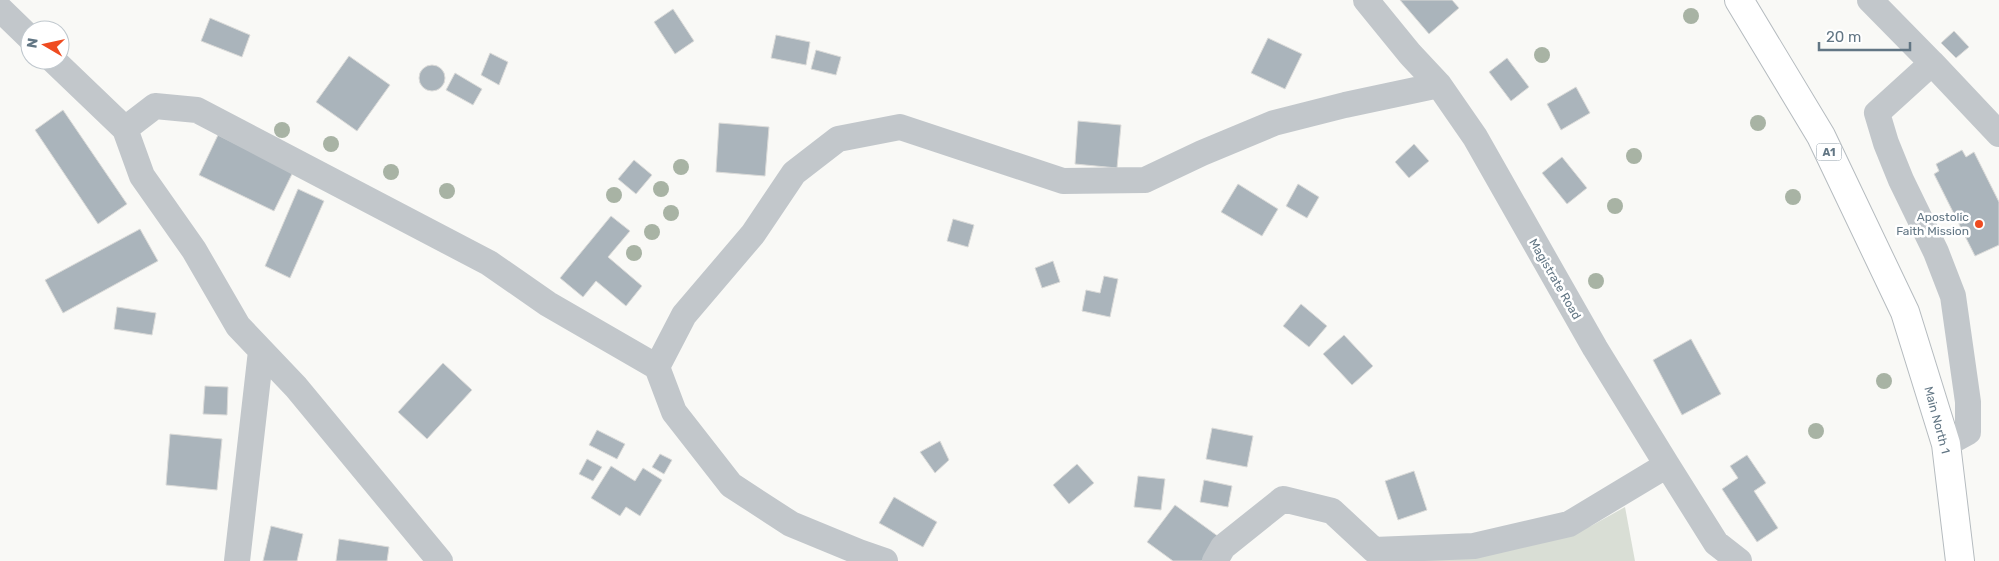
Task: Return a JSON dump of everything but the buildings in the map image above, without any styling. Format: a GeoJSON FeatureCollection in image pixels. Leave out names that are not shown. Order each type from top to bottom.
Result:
{"type":"FeatureCollection","features":[{"type":"Feature","properties":{"kind":"main road","name":"Main North 1"},"geometry":{"type":"LineString","coordinates":[[1739,0],[1822,136],[1905,312],[1946,444],[1960,561]]}},
{"type":"Feature","properties":{"kind":"street","name":"Magistrate Road"},"geometry":{"type":"LineString","coordinates":[[1366,0],[1410,54],[1439,85],[1475,137],[1595,348],[1667,465],[1713,552],[1739,561]]}},
{"type":"Feature","properties":{"kind":"street"},"geometry":{"type":"LineString","coordinates":[[1870,0],[1999,134]]}},
{"type":"Feature","properties":{"kind":"street"},"geometry":{"type":"LineString","coordinates":[[0,9],[20,28]]}},
{"type":"Feature","properties":{"kind":"street"},"geometry":{"type":"LineString","coordinates":[[1932,63],[1877,112],[1895,166],[1936,252],[1952,296],[1968,402],[1968,432],[1946,444]]}},
{"type":"Feature","properties":{"kind":"street"},"geometry":{"type":"LineString","coordinates":[[63,70],[125,129],[142,176],[194,250],[238,326],[296,387],[440,561]]}},
{"type":"Feature","properties":{"kind":"street"},"geometry":{"type":"LineString","coordinates":[[657,367],[684,315],[753,234],[794,173],[838,138],[900,127],[1063,181],[1145,180],[1202,153],[1274,123],[1345,105],[1439,85]]}},
{"type":"Feature","properties":{"kind":"street"},"geometry":{"type":"LineString","coordinates":[[125,129],[155,106],[197,110],[489,263],[548,304],[657,367],[674,412],[731,485],[791,524],[885,561]]}},
{"type":"Feature","properties":{"kind":"street"},"geometry":{"type":"LineString","coordinates":[[237,561],[261,351]]}},
{"type":"Feature","properties":{"kind":"street"},"geometry":{"type":"LineString","coordinates":[[1215,561],[1223,547],[1284,499],[1332,511],[1374,550],[1474,546],[1569,524],[1667,465]]}},
{"type":"Feature","properties":{"kind":"shaded area"},"geometry":{"type":"Polygon","coordinates":[[[1625,507],[1635,561],[1379,561],[1474,550],[1591,526],[1625,507]]]}},
{"type":"Feature","properties":{"kind":"place","name":"Apostolic Faith Mission"},"geometry":{"type":"Point","coordinates":[1979,224]}}]}
